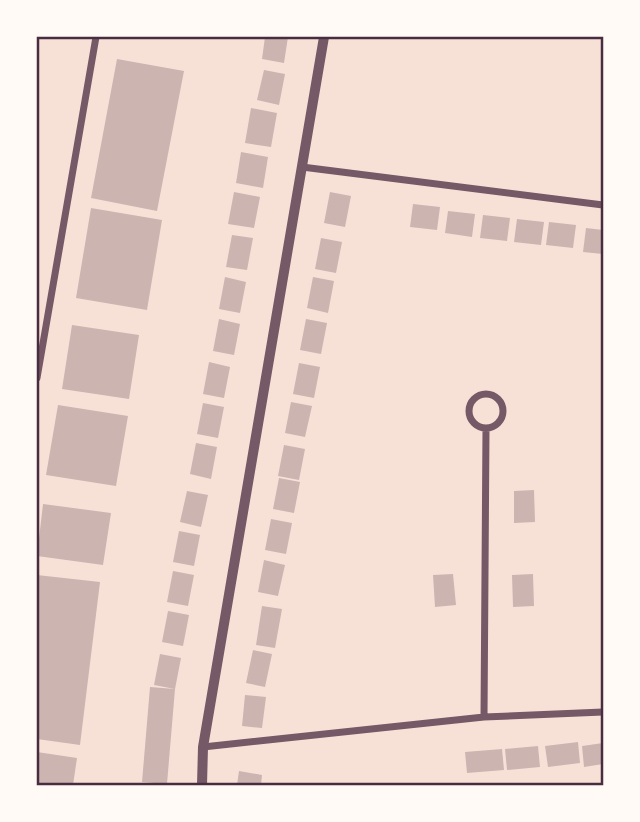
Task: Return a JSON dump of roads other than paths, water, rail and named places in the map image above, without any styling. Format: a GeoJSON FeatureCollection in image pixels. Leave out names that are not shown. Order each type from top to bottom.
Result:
{"type":"FeatureCollection","features":[{"type":"Feature","properties":{"kind":"street"},"geometry":{"type":"LineString","coordinates":[[37,378],[96,37]]}},
{"type":"Feature","properties":{"kind":"street"},"geometry":{"type":"LineString","coordinates":[[202,785],[204,747],[324,37]]}},
{"type":"Feature","properties":{"kind":"street"},"geometry":{"type":"LineString","coordinates":[[302,167],[603,205]]}},
{"type":"Feature","properties":{"kind":"street"},"geometry":{"type":"LineString","coordinates":[[489,394],[499,400],[503,416],[497,425],[486,429],[471,421],[469,410],[470,404],[478,396],[489,394]]}},
{"type":"Feature","properties":{"kind":"street"},"geometry":{"type":"LineString","coordinates":[[484,717],[486,429]]}},
{"type":"Feature","properties":{"kind":"street"},"geometry":{"type":"LineString","coordinates":[[204,747],[484,717],[603,712]]}}]}
